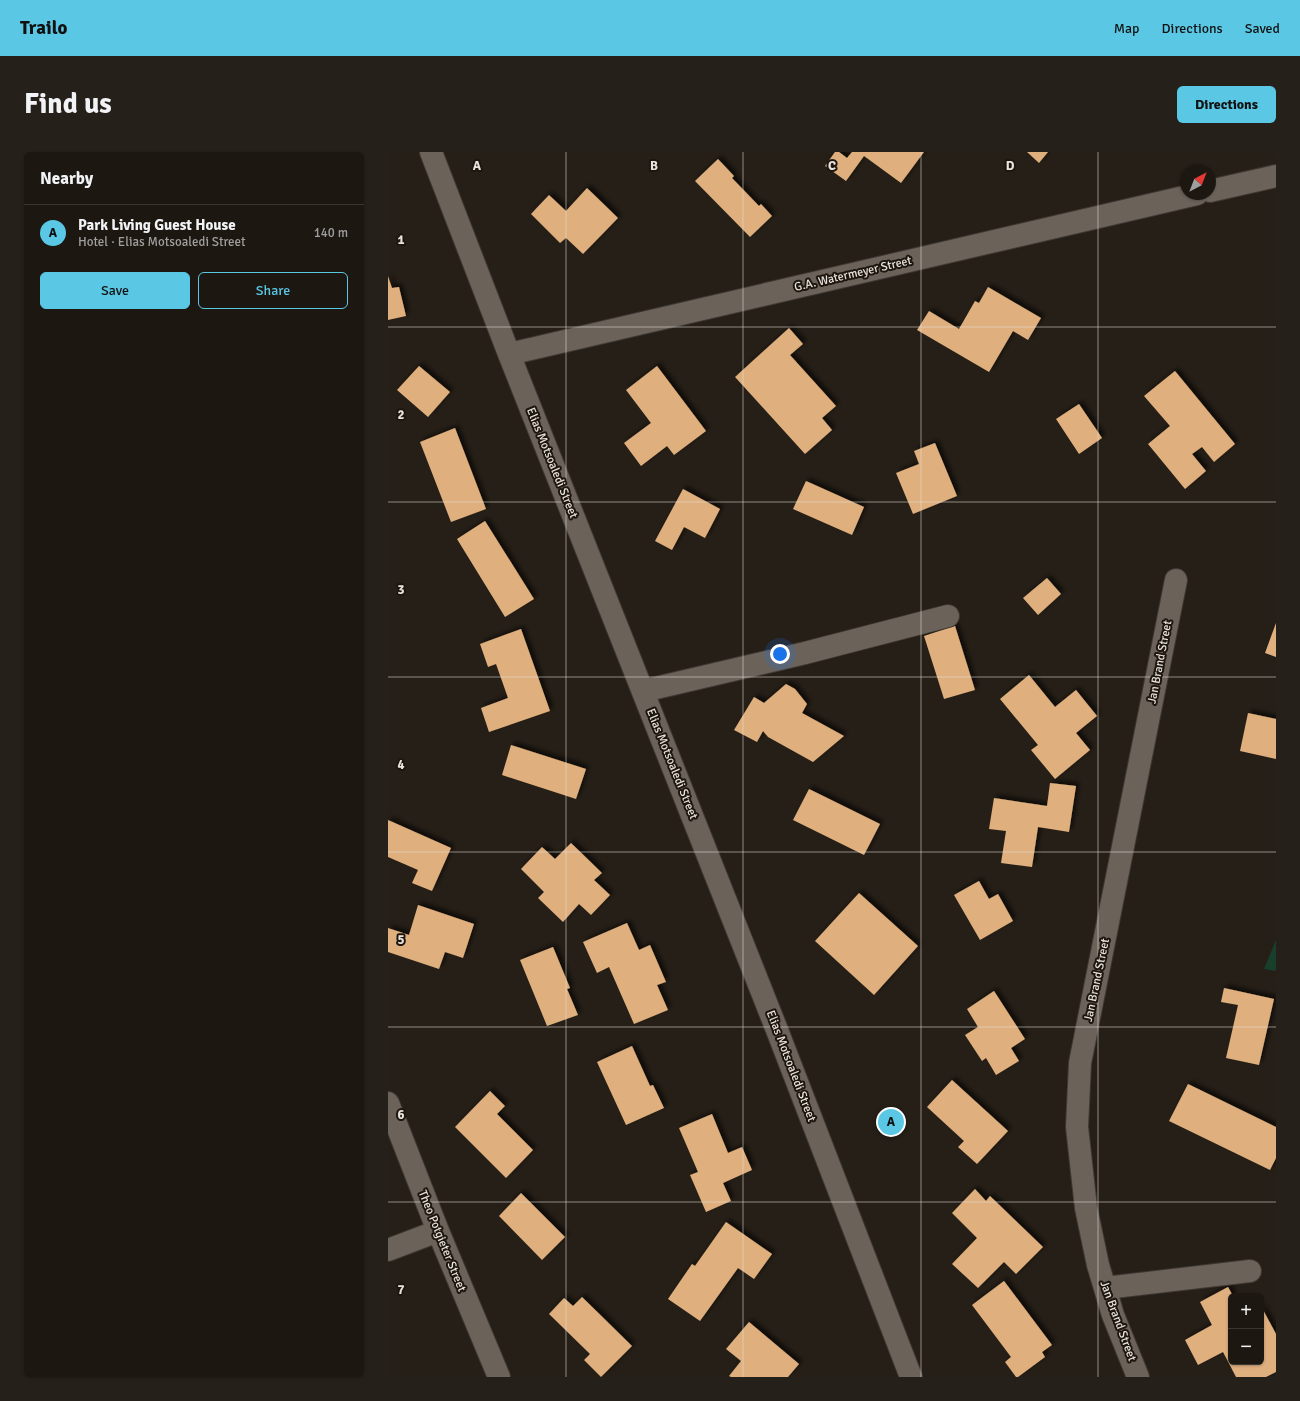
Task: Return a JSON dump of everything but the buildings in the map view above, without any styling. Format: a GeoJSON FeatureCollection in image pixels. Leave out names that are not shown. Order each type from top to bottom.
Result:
{"type":"FeatureCollection","features":[{"type":"Feature","properties":{"kind":"street","name":"Elias Motsoaledi Street"},"geometry":{"type":"LineString","coordinates":[[431,152],[509,354],[777,1030],[911,1377]]}},
{"type":"Feature","properties":{"kind":"street"},"geometry":{"type":"LineString","coordinates":[[1216,190],[1276,176]]}},
{"type":"Feature","properties":{"kind":"street","name":"G.A. Watermeyer Street"},"geometry":{"type":"LineString","coordinates":[[509,354],[1180,198]]}},
{"type":"Feature","properties":{"kind":"street","name":"Jan Brand Street"},"geometry":{"type":"LineString","coordinates":[[1138,1377],[1113,1315],[1086,1208],[1077,1127],[1080,1064],[1176,580]]}},
{"type":"Feature","properties":{"kind":"street"},"geometry":{"type":"LineString","coordinates":[[643,691],[805,653],[948,616]]}},
{"type":"Feature","properties":{"kind":"street","name":"Theo Potgieter Street"},"geometry":{"type":"LineString","coordinates":[[388,1103],[438,1231],[499,1377]]}},
{"type":"Feature","properties":{"kind":"street"},"geometry":{"type":"LineString","coordinates":[[388,1250],[438,1231]]}},
{"type":"Feature","properties":{"kind":"street"},"geometry":{"type":"LineString","coordinates":[[1105,1288],[1250,1271]]}},
{"type":"Feature","properties":{"kind":"green space"},"geometry":{"type":"Polygon","coordinates":[[[1276,940],[1276,971],[1264,969],[1276,940]]]}},
{"type":"Feature","properties":{"kind":"place","name":"Park Living Guest House"},"geometry":{"type":"Point","coordinates":[891,1122]}}]}
